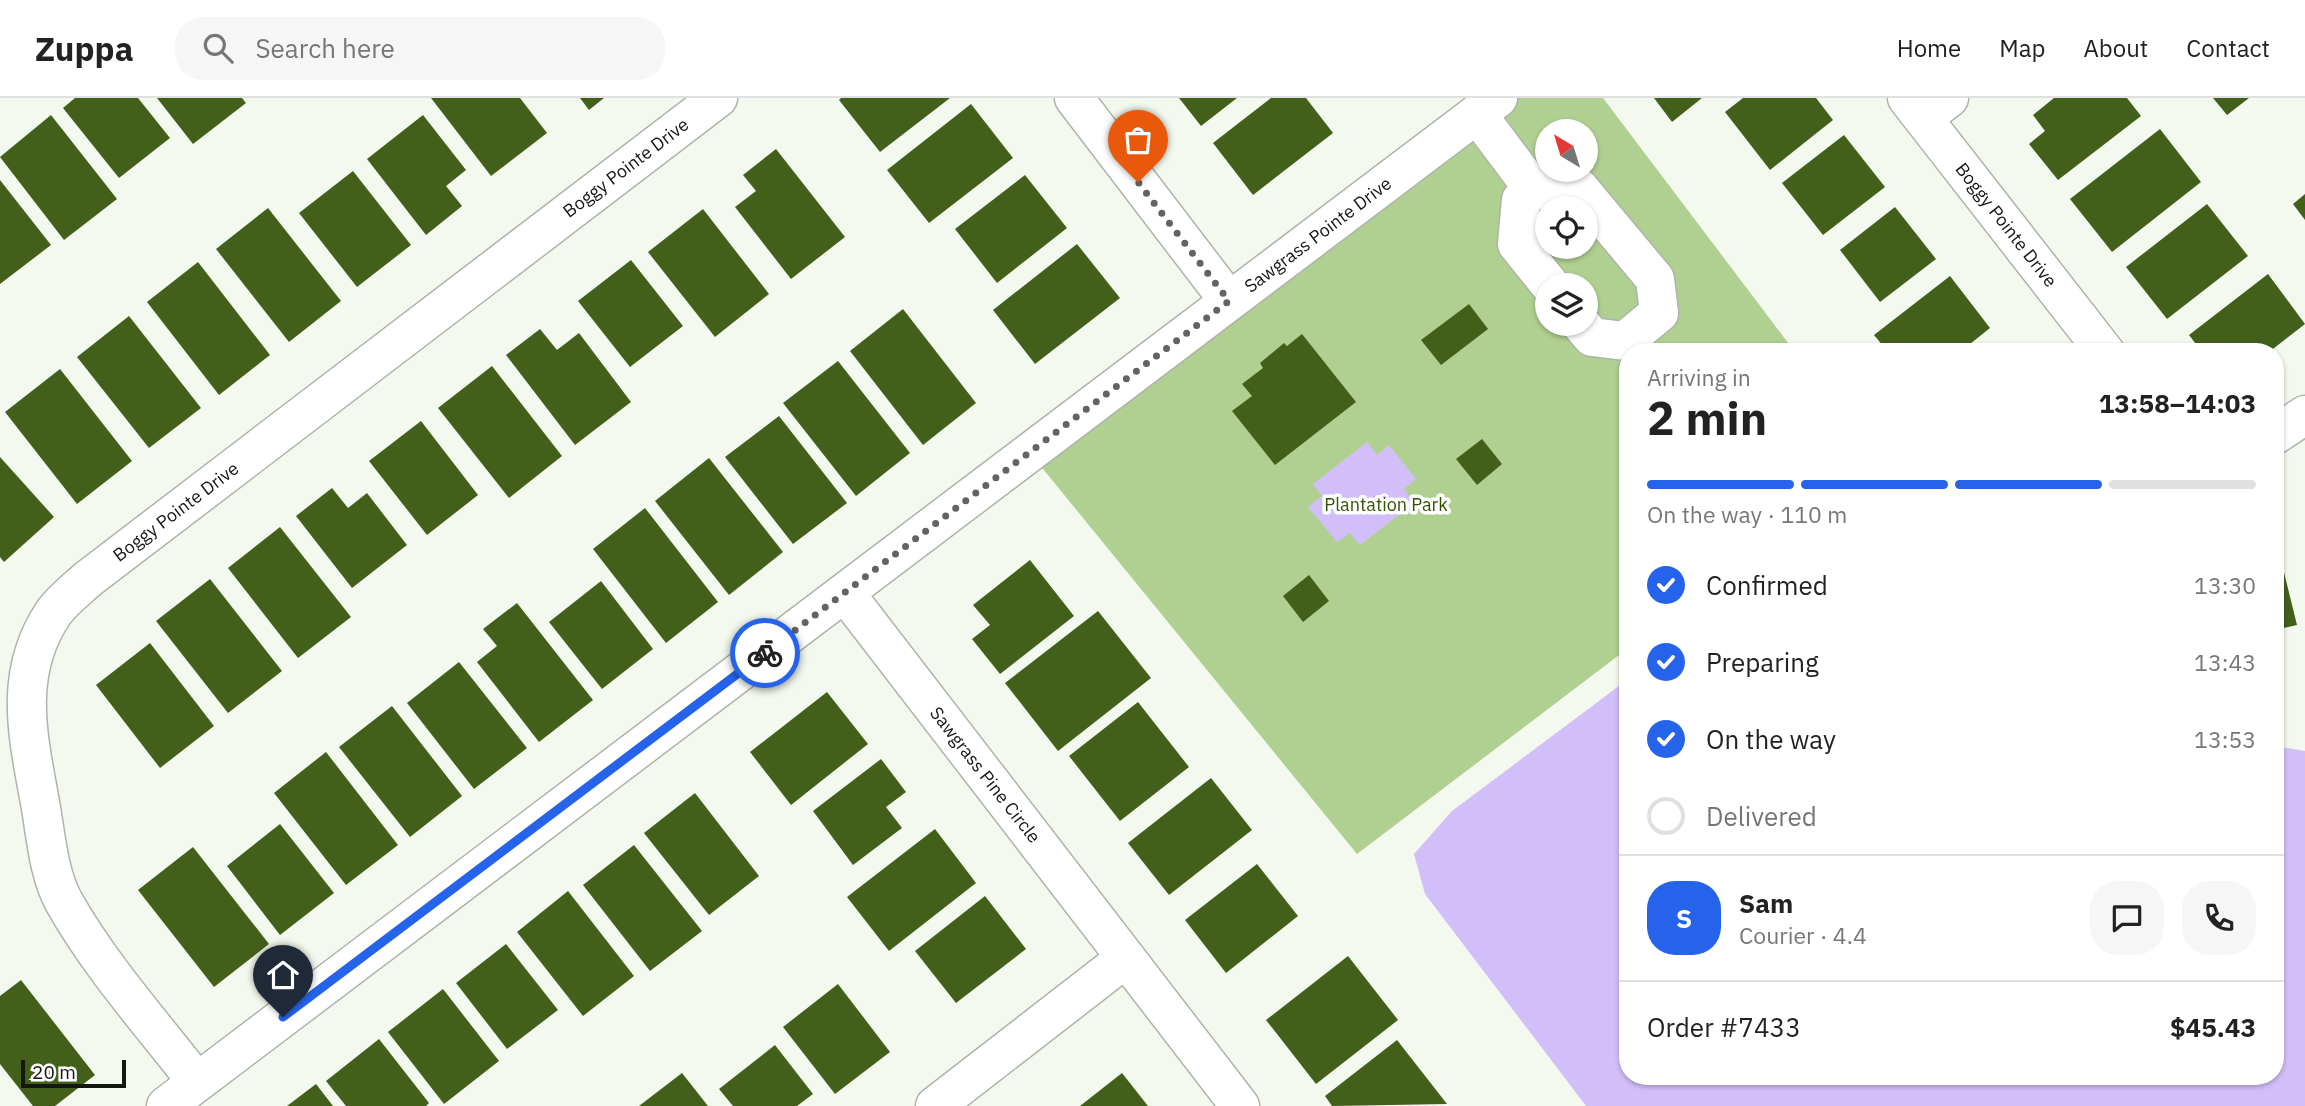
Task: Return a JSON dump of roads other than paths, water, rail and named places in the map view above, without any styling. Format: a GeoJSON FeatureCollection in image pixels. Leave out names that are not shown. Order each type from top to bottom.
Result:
{"type":"FeatureCollection","features":[{"type":"Feature","properties":{"kind":"street","name":"Boggy Pointe Drive"},"geometry":{"type":"LineString","coordinates":[[197,1082],[90,942],[62,899],[49,855],[24,711],[30,670],[41,634],[56,610],[88,579],[718,98]]}},
{"type":"Feature","properties":{"kind":"street"},"geometry":{"type":"LineString","coordinates":[[1074,98],[1229,301]]}},
{"type":"Feature","properties":{"kind":"street","name":"Boggy Pointe Drive"},"geometry":{"type":"LineString","coordinates":[[1926,105],[2098,343]]}},
{"type":"Feature","properties":{"kind":"street","name":"Sawgrass Pointe Drive"},"geometry":{"type":"LineString","coordinates":[[166,1106],[1488,106]]}},
{"type":"Feature","properties":{"kind":"street"},"geometry":{"type":"LineString","coordinates":[[1488,106],[1534,190]]}},
{"type":"Feature","properties":{"kind":"street"},"geometry":{"type":"LineString","coordinates":[[1540,273],[1517,244],[1521,200],[1534,190],[1579,188],[1655,279],[1659,313],[1625,341],[1591,336]]}},
{"type":"Feature","properties":{"kind":"street"},"geometry":{"type":"LineString","coordinates":[[2284,429],[2305,415]]}},
{"type":"Feature","properties":{"kind":"street","name":"Sawgrass Pine Circle"},"geometry":{"type":"LineString","coordinates":[[845,593],[1240,1106]]}},
{"type":"Feature","properties":{"kind":"street"},"geometry":{"type":"LineString","coordinates":[[935,1106],[1126,958]]}},
{"type":"Feature","properties":{"kind":"park label","name":"Plantation Park"},"geometry":{"type":"Point","coordinates":[1386,505]}}]}
